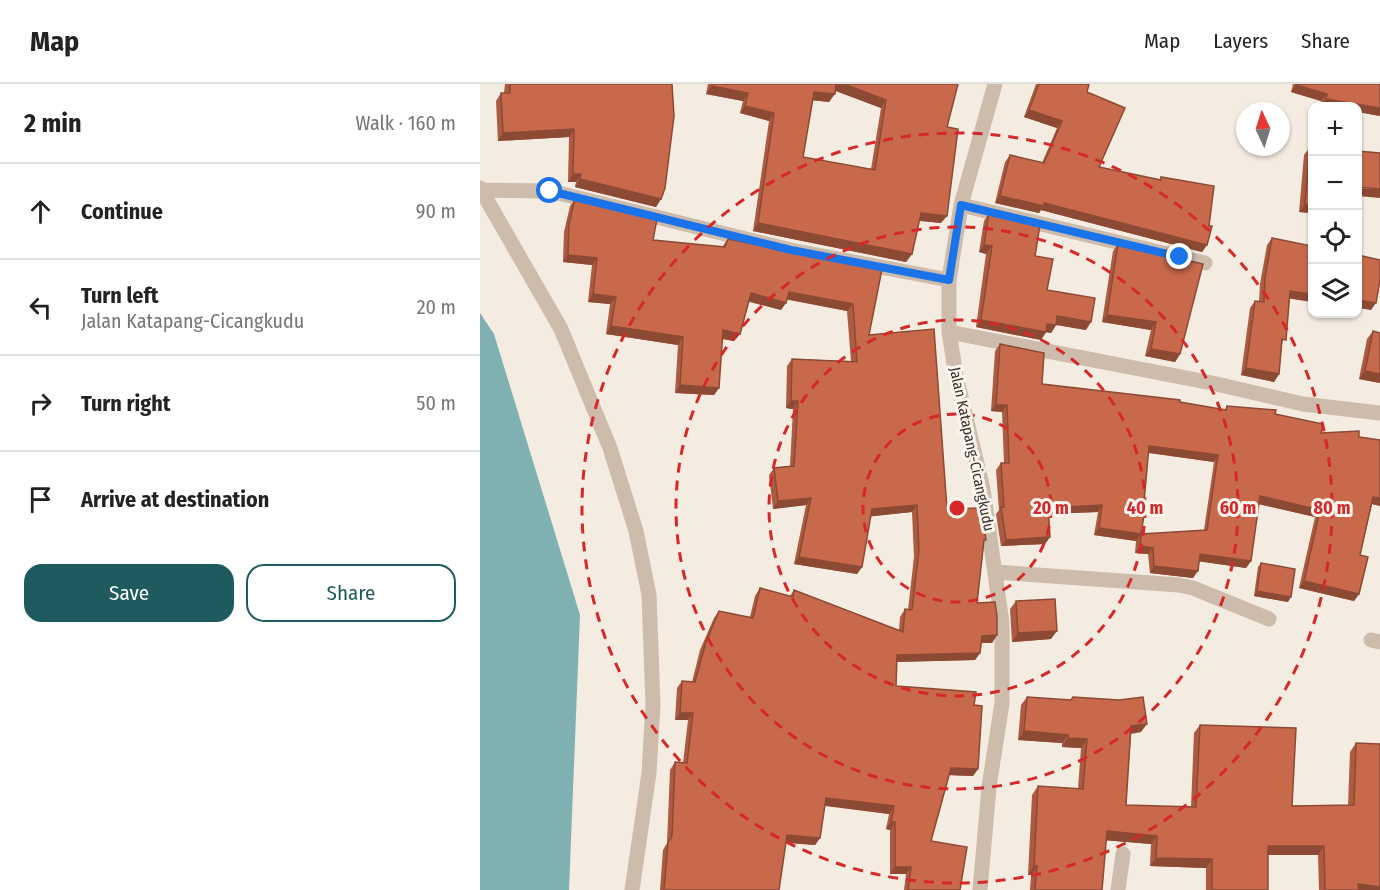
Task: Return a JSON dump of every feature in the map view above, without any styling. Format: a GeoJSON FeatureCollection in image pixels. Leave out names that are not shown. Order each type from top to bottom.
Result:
{"type":"FeatureCollection","features":[{"type":"Feature","properties":{"kind":"street","name":"Jalan Katapang-Cicangkudu"},"geometry":{"type":"LineString","coordinates":[[980,890],[988,787],[1002,703],[1002,622],[983,489],[964,418],[950,333],[949,280],[961,205],[996,84]]}},
{"type":"Feature","properties":{"kind":"street"},"geometry":{"type":"LineString","coordinates":[[480,189],[550,191],[791,250],[949,280]]}},
{"type":"Feature","properties":{"kind":"street"},"geometry":{"type":"LineString","coordinates":[[480,189],[561,329],[610,448],[636,531],[649,595],[653,705],[649,773],[632,890]]}},
{"type":"Feature","properties":{"kind":"street"},"geometry":{"type":"LineString","coordinates":[[961,205],[1205,263]]}},
{"type":"Feature","properties":{"kind":"street"},"geometry":{"type":"LineString","coordinates":[[950,333],[1212,383],[1303,404],[1380,413]]}},
{"type":"Feature","properties":{"kind":"street"},"geometry":{"type":"LineString","coordinates":[[995,572],[1179,585],[1193,588],[1269,619]]}},
{"type":"Feature","properties":{"kind":"street"},"geometry":{"type":"LineString","coordinates":[[1118,890],[1122,854]]}},
{"type":"Feature","properties":{"kind":"water"},"geometry":{"type":"Polygon","coordinates":[[[480,313],[494,334],[580,615],[569,890],[480,890],[480,313]]]}},
{"type":"Feature","properties":{"kind":"building"},"geometry":{"type":"Polygon","coordinates":[[[510,84],[672,84],[674,116],[665,188],[661,199],[580,179],[581,174],[573,174],[574,129],[503,133],[501,93],[510,93],[510,84]]]}},
{"type":"Feature","properties":{"kind":"building"},"geometry":{"type":"Polygon","coordinates":[[[712,84],[836,84],[835,94],[814,92],[803,157],[875,170],[886,100],[844,84],[958,84],[947,127],[958,129],[947,216],[921,213],[912,254],[758,223],[774,113],[745,106],[748,93],[712,86],[712,84]]]}},
{"type":"Feature","properties":{"kind":"building"},"geometry":{"type":"Polygon","coordinates":[[[1039,84],[1089,84],[1087,92],[1125,108],[1099,167],[1161,180],[1161,177],[1214,186],[1209,226],[1212,226],[1207,245],[1044,203],[1044,206],[1000,196],[1010,155],[1044,163],[1062,121],[1029,110],[1039,84]]]}},
{"type":"Feature","properties":{"kind":"building"},"geometry":{"type":"Polygon","coordinates":[[[1380,84],[1380,108],[1362,105],[1362,102],[1326,99],[1327,94],[1296,85],[1380,84]]]}},
{"type":"Feature","properties":{"kind":"building"},"geometry":{"type":"Polygon","coordinates":[[[1362,151],[1380,153],[1380,189],[1362,187],[1362,151]]]}},
{"type":"Feature","properties":{"kind":"building"},"geometry":{"type":"Polygon","coordinates":[[[1308,170],[1308,204],[1305,204],[1308,170]]]}},
{"type":"Feature","properties":{"kind":"building"},"geometry":{"type":"Polygon","coordinates":[[[575,199],[657,219],[653,240],[725,247],[728,239],[882,269],[869,335],[934,329],[947,509],[982,508],[986,540],[984,540],[977,603],[995,602],[997,635],[982,636],[980,653],[897,655],[896,686],[976,692],[974,705],[982,706],[978,769],[951,768],[931,841],[967,847],[960,890],[908,890],[911,867],[895,867],[895,822],[891,822],[894,806],[826,798],[820,838],[787,835],[779,890],[664,890],[668,843],[672,836],[675,762],[687,763],[693,713],[680,713],[682,681],[695,682],[706,642],[719,611],[753,618],[760,588],[793,597],[794,590],[903,632],[905,609],[912,610],[919,550],[917,505],[872,509],[862,567],[799,557],[811,498],[778,501],[774,468],[794,466],[798,401],[791,401],[792,359],[857,362],[853,304],[789,292],[786,303],[751,293],[740,334],[723,330],[719,388],[680,385],[683,337],[611,326],[616,297],[593,294],[597,258],[568,255],[569,224],[575,199]]]}},
{"type":"Feature","properties":{"kind":"building"},"geometry":{"type":"Polygon","coordinates":[[[989,213],[1040,225],[1035,256],[1053,259],[1047,290],[1095,298],[1091,322],[1057,316],[1056,325],[1047,324],[1046,332],[981,320],[992,246],[984,245],[989,213]]]}},
{"type":"Feature","properties":{"kind":"building"},"geometry":{"type":"Polygon","coordinates":[[[1272,238],[1308,245],[1308,293],[1290,291],[1286,340],[1282,339],[1279,374],[1246,368],[1255,301],[1264,302],[1265,277],[1272,238]]]}},
{"type":"Feature","properties":{"kind":"building"},"geometry":{"type":"Polygon","coordinates":[[[1118,244],[1203,264],[1180,354],[1151,349],[1156,322],[1107,315],[1118,244]]]}},
{"type":"Feature","properties":{"kind":"building"},"geometry":{"type":"Polygon","coordinates":[[[1362,256],[1380,260],[1380,280],[1376,303],[1362,301],[1362,256]]]}},
{"type":"Feature","properties":{"kind":"building"},"geometry":{"type":"Polygon","coordinates":[[[1373,331],[1380,333],[1380,374],[1365,371],[1373,331]]]}},
{"type":"Feature","properties":{"kind":"building"},"geometry":{"type":"Polygon","coordinates":[[[1000,344],[1044,353],[1042,384],[1180,400],[1180,402],[1226,410],[1227,406],[1276,410],[1275,414],[1323,424],[1321,433],[1359,431],[1359,437],[1380,440],[1380,498],[1373,497],[1360,555],[1368,557],[1359,594],[1304,581],[1320,510],[1260,496],[1251,561],[1200,554],[1198,571],[1154,566],[1153,548],[1140,546],[1141,534],[1099,528],[1102,505],[1048,508],[1050,537],[1006,540],[1001,507],[1004,507],[1001,463],[1009,463],[1007,405],[996,405],[1000,344]],[[1149,446],[1144,502],[1146,503],[1141,534],[1207,530],[1218,455],[1149,446]]]}},
{"type":"Feature","properties":{"kind":"building"},"geometry":{"type":"Polygon","coordinates":[[[1261,563],[1295,569],[1291,597],[1257,591],[1261,563]]]}},
{"type":"Feature","properties":{"kind":"building"},"geometry":{"type":"Polygon","coordinates":[[[1055,599],[1057,631],[1018,633],[1016,601],[1055,599]]]}},
{"type":"Feature","properties":{"kind":"building"},"geometry":{"type":"Polygon","coordinates":[[[1027,697],[1119,700],[1143,697],[1147,724],[1131,726],[1126,805],[1196,807],[1200,725],[1296,728],[1292,806],[1354,805],[1356,743],[1380,744],[1380,887],[1358,884],[1359,890],[1325,890],[1324,846],[1268,846],[1268,890],[1212,890],[1212,859],[1156,858],[1157,836],[1107,831],[1102,890],[1035,890],[1038,786],[1083,789],[1087,739],[1024,731],[1027,697]]]}},
{"type":"Feature","properties":{"kind":"route"},"geometry":{"type":"LineString","coordinates":[[550,191],[791,250],[949,280],[961,205],[1180,257]]}}]}
